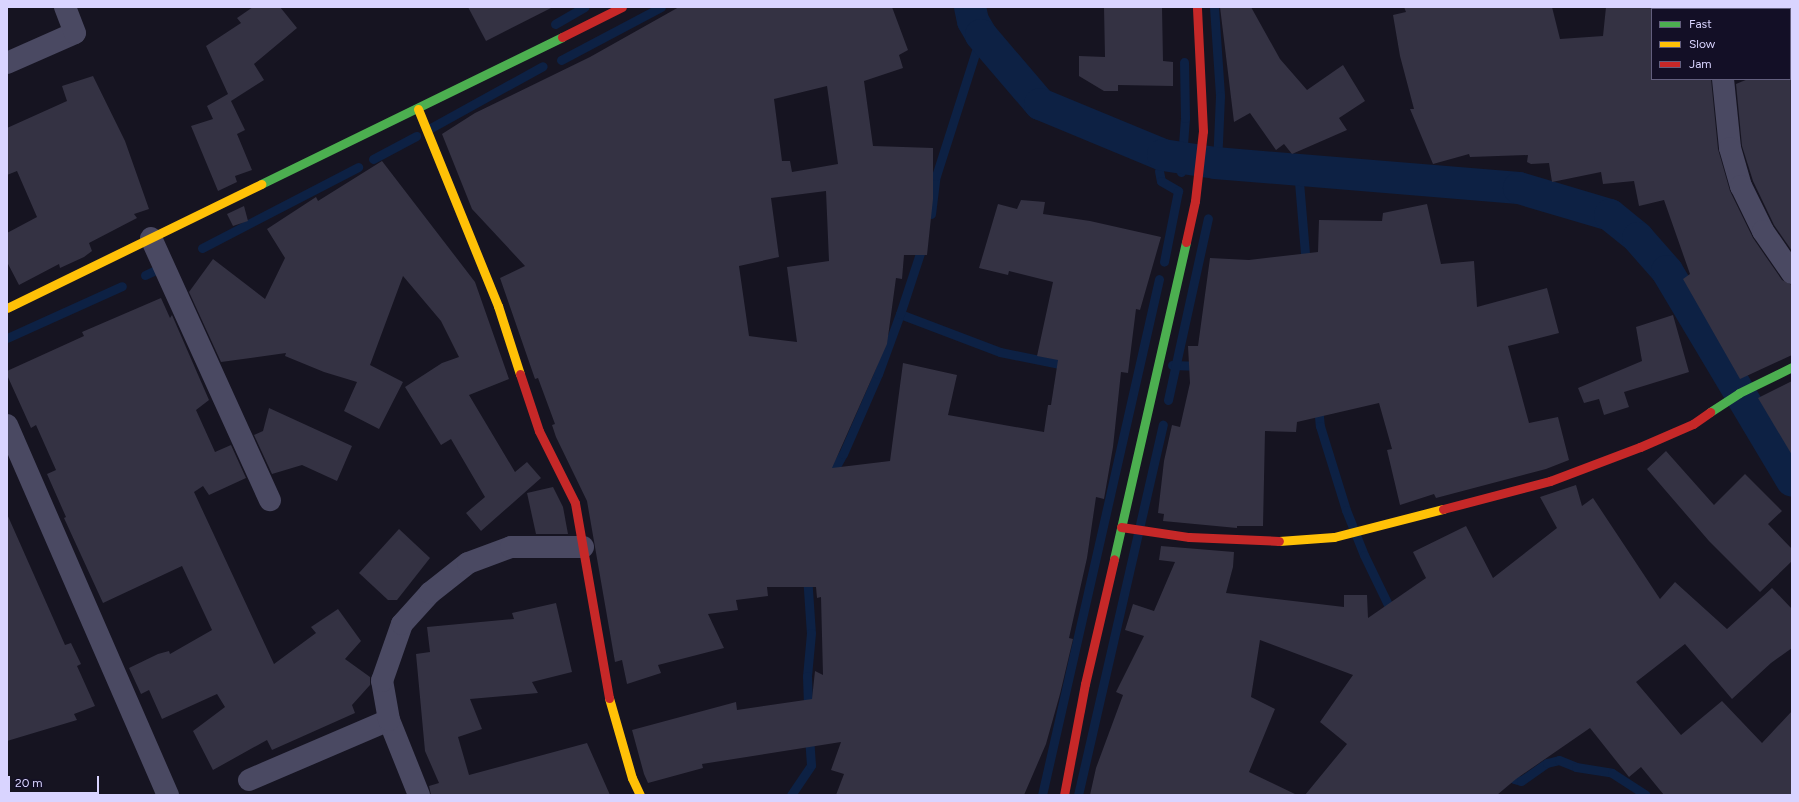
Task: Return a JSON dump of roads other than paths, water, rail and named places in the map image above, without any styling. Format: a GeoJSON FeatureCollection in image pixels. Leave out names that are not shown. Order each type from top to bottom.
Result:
{"type":"FeatureCollection","features":[{"type":"Feature","properties":{"kind":"street"},"geometry":{"type":"LineString","coordinates":[[7,63],[75,33],[65,7]]}},
{"type":"Feature","properties":{"kind":"street"},"geometry":{"type":"LineString","coordinates":[[7,308],[418,109],[622,7]]}},
{"type":"Feature","properties":{"kind":"street"},"geometry":{"type":"LineString","coordinates":[[1064,795],[1085,684],[1195,201],[1204,130],[1197,7]]}},
{"type":"Feature","properties":{"kind":"street"},"geometry":{"type":"LineString","coordinates":[[1723,80],[1730,148],[1742,186],[1763,231],[1792,273]]}},
{"type":"Feature","properties":{"kind":"street"},"geometry":{"type":"LineString","coordinates":[[418,109],[498,306],[539,431],[572,493],[583,547],[610,705],[632,778],[640,795]]}},
{"type":"Feature","properties":{"kind":"street"},"geometry":{"type":"LineString","coordinates":[[151,238],[270,500]]}},
{"type":"Feature","properties":{"kind":"street"},"geometry":{"type":"LineString","coordinates":[[1121,527],[1189,537],[1266,542],[1305,540],[1361,530],[1550,481],[1640,448],[1693,424],[1739,393],[1792,367]]}},
{"type":"Feature","properties":{"kind":"street"},"geometry":{"type":"LineString","coordinates":[[7,425],[168,795]]}},
{"type":"Feature","properties":{"kind":"street"},"geometry":{"type":"LineString","coordinates":[[419,795],[389,720],[382,681],[402,624],[430,593],[468,563],[510,547],[583,547]]}},
{"type":"Feature","properties":{"kind":"street"},"geometry":{"type":"LineString","coordinates":[[249,780],[389,720]]}},
{"type":"Feature","properties":{"kind":"waterway"},"geometry":{"type":"LineString","coordinates":[[555,24],[585,7]]}},
{"type":"Feature","properties":{"kind":"waterway"},"geometry":{"type":"LineString","coordinates":[[561,60],[661,7]]}},
{"type":"Feature","properties":{"kind":"waterway"},"geometry":{"type":"LineString","coordinates":[[970,7],[973,21],[981,35],[1040,104],[1163,155],[1215,163],[1519,188],[1610,215],[1638,238],[1667,271],[1792,481]]}},
{"type":"Feature","properties":{"kind":"waterway"},"geometry":{"type":"LineString","coordinates":[[1214,7],[1220,96],[1217,166]]}},
{"type":"Feature","properties":{"kind":"waterway"},"geometry":{"type":"LineString","coordinates":[[931,214],[936,176],[981,35]]}},
{"type":"Feature","properties":{"kind":"waterway"},"geometry":{"type":"LineString","coordinates":[[1181,172],[1185,118],[1184,62]]}},
{"type":"Feature","properties":{"kind":"waterway"},"geometry":{"type":"LineString","coordinates":[[427,130],[543,66]]}},
{"type":"Feature","properties":{"kind":"waterway"},"geometry":{"type":"LineString","coordinates":[[373,159],[416,136]]}},
{"type":"Feature","properties":{"kind":"waterway"},"geometry":{"type":"LineString","coordinates":[[202,248],[358,167]]}},
{"type":"Feature","properties":{"kind":"waterway"},"geometry":{"type":"LineString","coordinates":[[1298,170],[1306,265]]}},
{"type":"Feature","properties":{"kind":"waterway"},"geometry":{"type":"LineString","coordinates":[[1159,171],[1161,181],[1178,191],[1164,262]]}},
{"type":"Feature","properties":{"kind":"waterway"},"geometry":{"type":"LineString","coordinates":[[1168,400],[1208,218]]}},
{"type":"Feature","properties":{"kind":"waterway"},"geometry":{"type":"LineString","coordinates":[[830,477],[843,454],[878,374],[923,244]]}},
{"type":"Feature","properties":{"kind":"waterway"},"geometry":{"type":"LineString","coordinates":[[145,275],[164,266]]}},
{"type":"Feature","properties":{"kind":"waterway"},"geometry":{"type":"LineString","coordinates":[[1042,795],[1159,279]]}},
{"type":"Feature","properties":{"kind":"waterway"},"geometry":{"type":"LineString","coordinates":[[7,338],[122,286]]}},
{"type":"Feature","properties":{"kind":"waterway"},"geometry":{"type":"LineString","coordinates":[[900,314],[1000,352],[1069,366]]}},
{"type":"Feature","properties":{"kind":"waterway"},"geometry":{"type":"LineString","coordinates":[[1172,365],[1201,366]]}},
{"type":"Feature","properties":{"kind":"waterway"},"geometry":{"type":"LineString","coordinates":[[1318,405],[1320,426],[1346,510],[1364,555],[1393,615]]}},
{"type":"Feature","properties":{"kind":"waterway"},"geometry":{"type":"LineString","coordinates":[[1078,795],[1163,425]]}},
{"type":"Feature","properties":{"kind":"waterway"},"geometry":{"type":"LineString","coordinates":[[807,575],[811,633],[807,676],[808,712]]}},
{"type":"Feature","properties":{"kind":"waterway"},"geometry":{"type":"LineString","coordinates":[[791,795],[811,765],[809,736]]}},
{"type":"Feature","properties":{"kind":"waterway"},"geometry":{"type":"LineString","coordinates":[[1509,770],[1514,779],[1521,781],[1547,763],[1559,760],[1576,767],[1612,773],[1646,795]]}}]}
